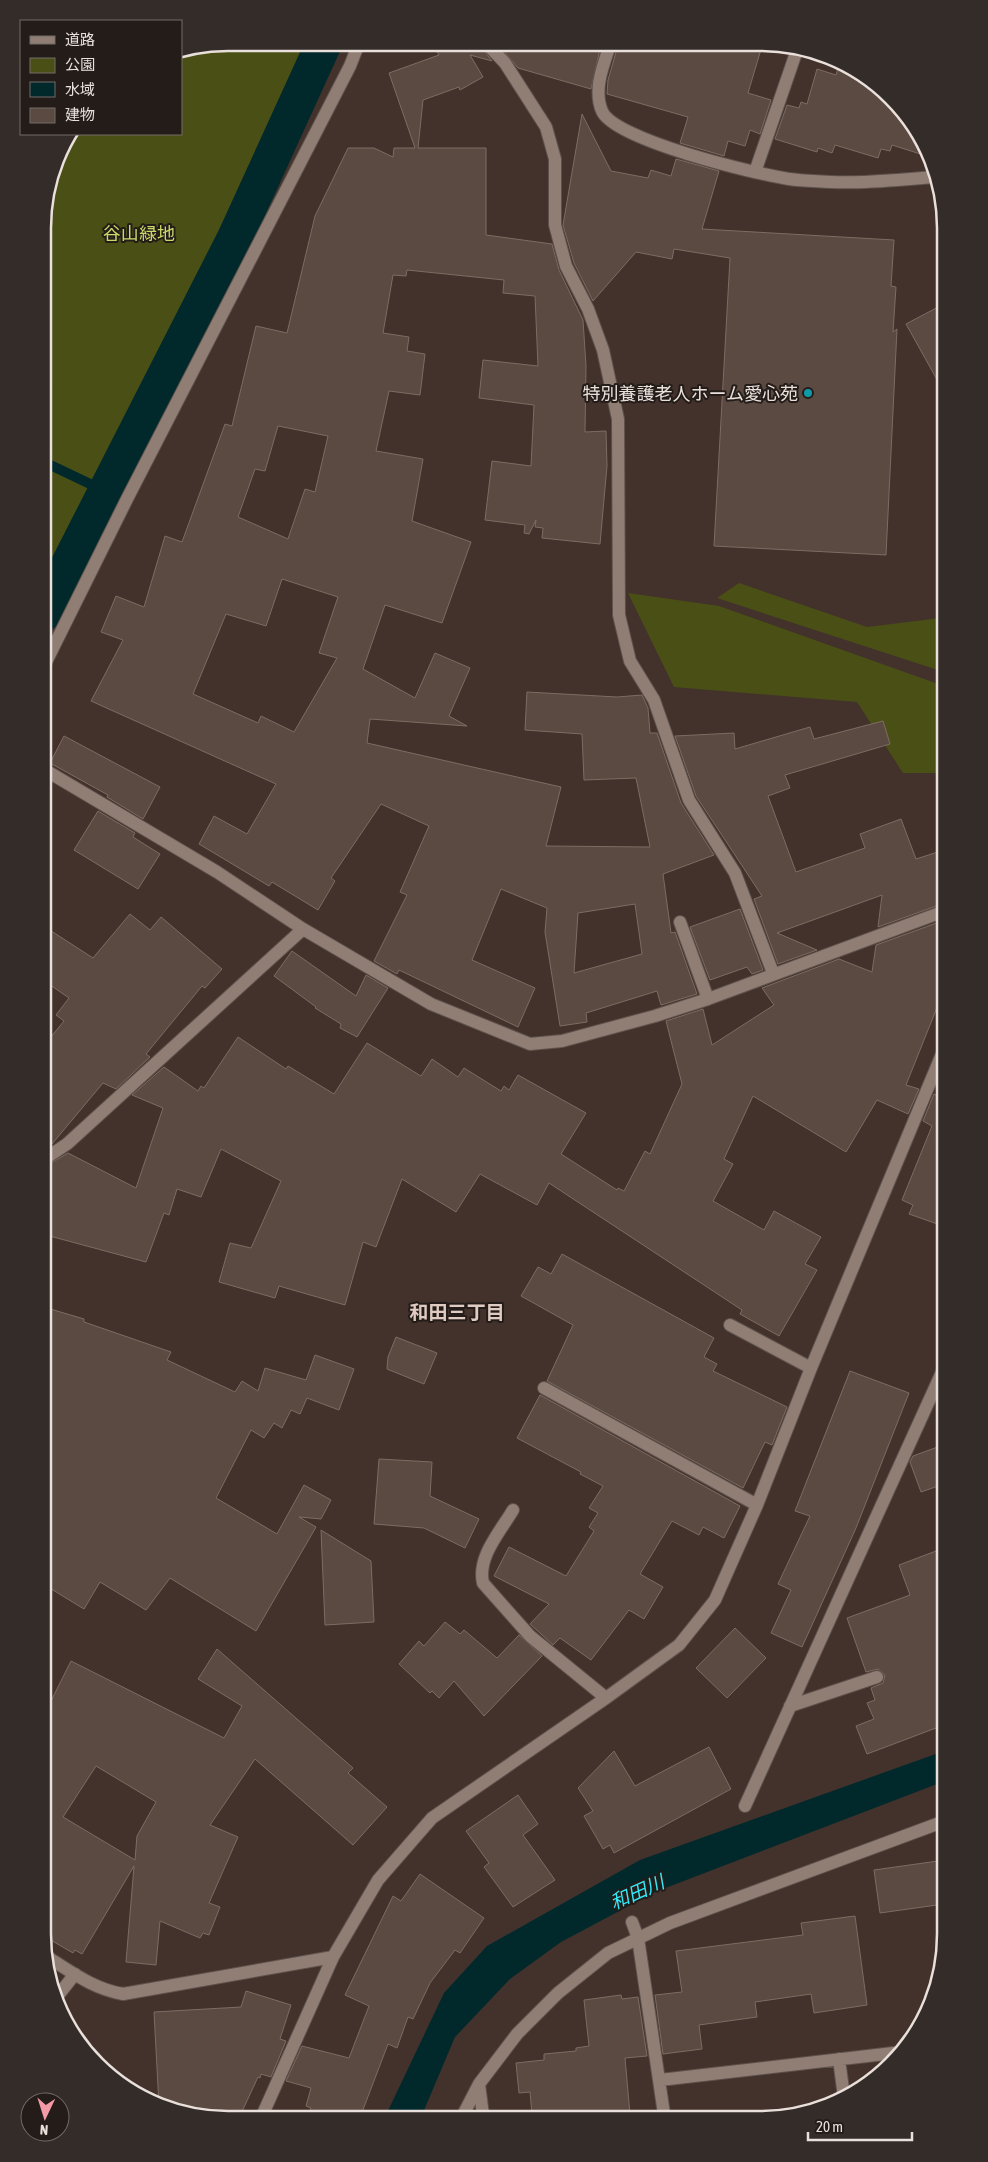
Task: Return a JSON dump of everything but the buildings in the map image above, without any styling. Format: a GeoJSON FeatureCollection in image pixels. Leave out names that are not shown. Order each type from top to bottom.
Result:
{"type":"FeatureCollection","features":[{"type":"Feature","properties":{"kind":"street"},"geometry":{"type":"LineString","coordinates":[[494,51],[505,64],[546,127],[555,159],[555,225],[566,266],[588,309],[603,350],[618,418],[619,615],[630,661],[654,700],[689,800],[735,873],[773,973]]}},
{"type":"Feature","properties":{"kind":"street"},"geometry":{"type":"LineString","coordinates":[[608,51],[597,94],[603,114],[622,130],[662,146],[755,172],[790,179],[834,182],[929,177]]}},
{"type":"Feature","properties":{"kind":"street"},"geometry":{"type":"LineString","coordinates":[[51,652],[127,499],[350,66],[355,52]]}},
{"type":"Feature","properties":{"kind":"street"},"geometry":{"type":"LineString","coordinates":[[755,172],[795,55]]}},
{"type":"Feature","properties":{"kind":"street"},"geometry":{"type":"LineString","coordinates":[[51,774],[217,872],[303,929],[431,1004],[530,1044],[562,1041],[598,1033],[708,999],[773,973],[937,914]]}},
{"type":"Feature","properties":{"kind":"street"},"geometry":{"type":"LineString","coordinates":[[680,922],[708,999]]}},
{"type":"Feature","properties":{"kind":"street"},"geometry":{"type":"LineString","coordinates":[[51,1155],[67,1144],[303,929]]}},
{"type":"Feature","properties":{"kind":"street"},"geometry":{"type":"LineString","coordinates":[[264,2111],[333,1957],[378,1880],[432,1818],[606,1698],[679,1645],[715,1600],[757,1505],[811,1368],[937,1066]]}},
{"type":"Feature","properties":{"kind":"street"},"geometry":{"type":"LineString","coordinates":[[730,1325],[811,1368]]}},
{"type":"Feature","properties":{"kind":"street"},"geometry":{"type":"LineString","coordinates":[[745,1806],[937,1383]]}},
{"type":"Feature","properties":{"kind":"street"},"geometry":{"type":"LineString","coordinates":[[544,1388],[757,1505]]}},
{"type":"Feature","properties":{"kind":"street"},"geometry":{"type":"LineString","coordinates":[[513,1510],[482,1562],[480,1572],[483,1583],[530,1636],[606,1698]]}},
{"type":"Feature","properties":{"kind":"street"},"geometry":{"type":"LineString","coordinates":[[790,1706],[877,1677]]}},
{"type":"Feature","properties":{"kind":"street"},"geometry":{"type":"LineString","coordinates":[[465,2111],[479,2084],[517,2034],[558,1993],[608,1954],[670,1923],[937,1824]]}},
{"type":"Feature","properties":{"kind":"street"},"geometry":{"type":"LineString","coordinates":[[632,1922],[638,1938],[664,2111]]}},
{"type":"Feature","properties":{"kind":"street"},"geometry":{"type":"LineString","coordinates":[[54,1961],[105,1991],[122,1994],[333,1957]]}},
{"type":"Feature","properties":{"kind":"street"},"geometry":{"type":"LineString","coordinates":[[61,1991],[75,1974]]}},
{"type":"Feature","properties":{"kind":"street"},"geometry":{"type":"LineString","coordinates":[[660,2080],[890,2053]]}},
{"type":"Feature","properties":{"kind":"street"},"geometry":{"type":"LineString","coordinates":[[840,2059],[843,2089]]}},
{"type":"Feature","properties":{"kind":"street"},"geometry":{"type":"LineString","coordinates":[[479,2084],[482,2111]]}},
{"type":"Feature","properties":{"kind":"green space","name":"谷山緑地"},"geometry":{"type":"Polygon","coordinates":[[[217,52],[328,52],[242,242],[51,615],[51,228],[57,183],[70,150],[78,135],[182,135],[182,57],[217,52]]]}},
{"type":"Feature","properties":{"kind":"green space"},"geometry":{"type":"Polygon","coordinates":[[[739,583],[867,627],[937,618],[937,670],[717,598],[739,583]]]}},
{"type":"Feature","properties":{"kind":"green space"},"geometry":{"type":"Polygon","coordinates":[[[628,593],[719,606],[937,684],[937,773],[903,773],[857,702],[674,687],[628,593]]]}},
{"type":"Feature","properties":{"kind":"water","name":"和田川"},"geometry":{"type":"Polygon","coordinates":[[[937,1754],[937,1784],[655,1892],[561,1942],[510,1979],[455,2037],[424,2111],[388,2111],[444,1993],[487,1946],[640,1860],[937,1754]]]}},
{"type":"Feature","properties":{"kind":"waterway"},"geometry":{"type":"LineString","coordinates":[[51,599],[235,238],[320,52]]}},
{"type":"Feature","properties":{"kind":"waterway"},"geometry":{"type":"LineString","coordinates":[[51,465],[107,492]]}},
{"type":"Feature","properties":{"kind":"place","name":"特別養護老人ホーム愛心苑"},"geometry":{"type":"Point","coordinates":[808,393]}},
{"type":"Feature","properties":{"kind":"district","name":"和田三丁目"},"geometry":{"type":"Point","coordinates":[457,1312]}}]}
